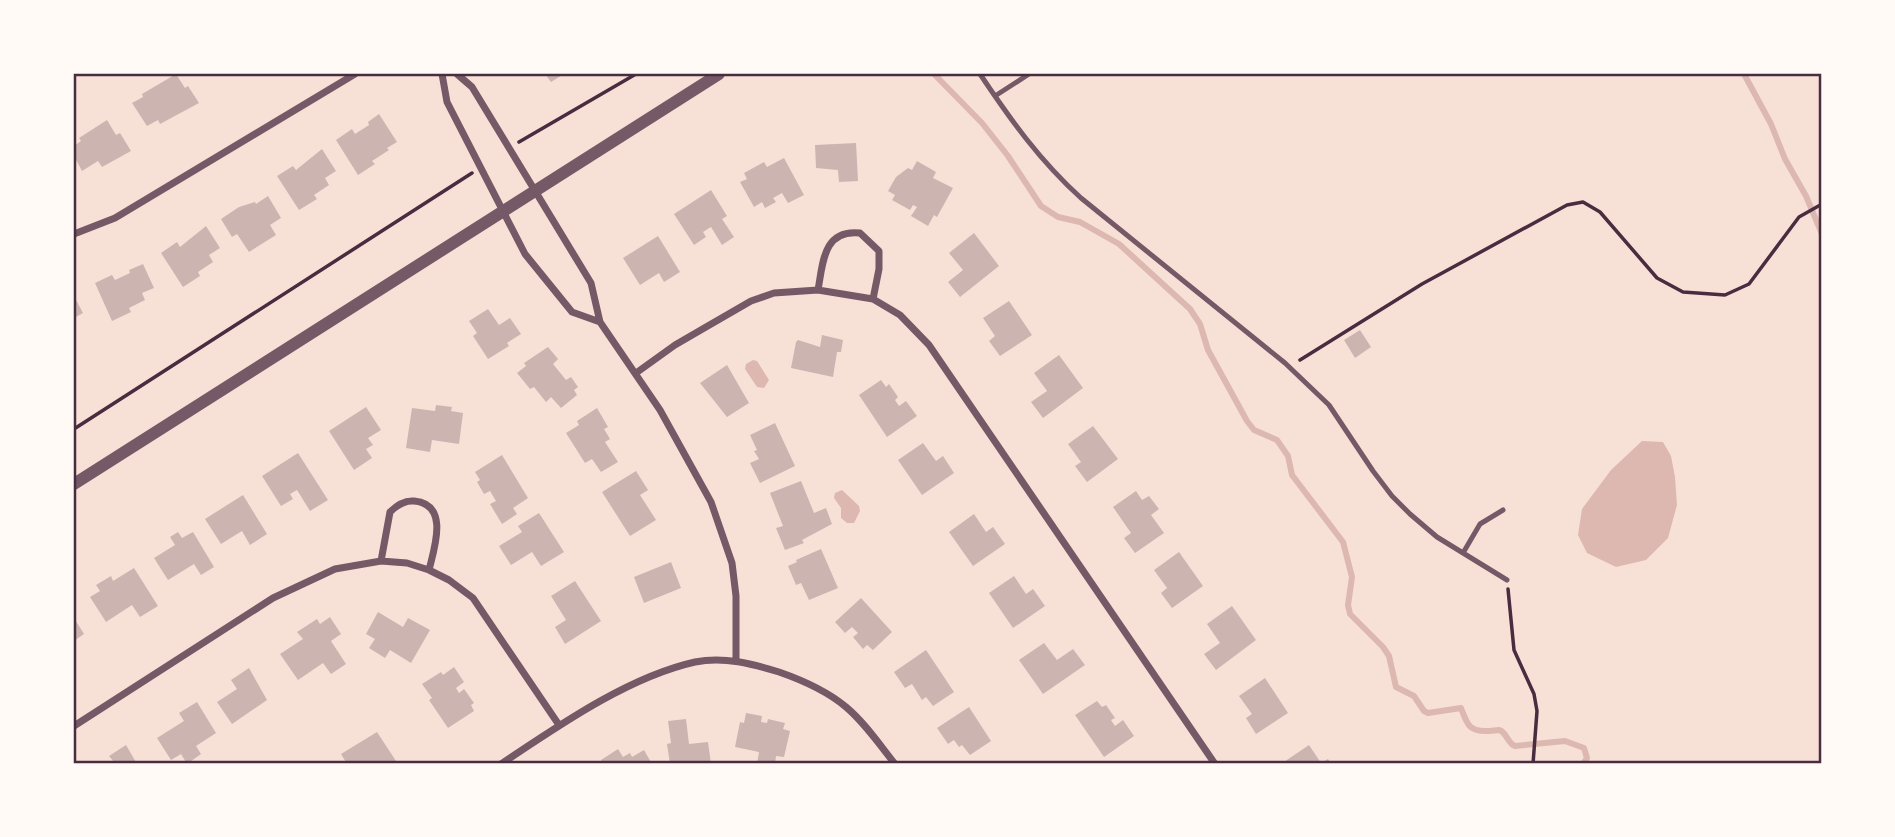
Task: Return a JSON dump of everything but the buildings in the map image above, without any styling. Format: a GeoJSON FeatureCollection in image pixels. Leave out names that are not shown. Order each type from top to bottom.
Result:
{"type":"FeatureCollection","features":[{"type":"Feature","properties":{"kind":"street"},"geometry":{"type":"LineString","coordinates":[[74,234],[115,218],[355,74]]}},
{"type":"Feature","properties":{"kind":"street"},"geometry":{"type":"LineString","coordinates":[[442,74],[447,102],[525,254],[572,312],[600,322]]}},
{"type":"Feature","properties":{"kind":"street"},"geometry":{"type":"LineString","coordinates":[[457,74],[472,87],[591,283],[600,322],[636,373],[698,476],[721,524],[732,563],[736,596],[736,660]]}},
{"type":"Feature","properties":{"kind":"street"},"geometry":{"type":"LineString","coordinates":[[74,484],[719,74]]}},
{"type":"Feature","properties":{"kind":"street"},"geometry":{"type":"LineString","coordinates":[[818,289],[828,246],[848,233],[860,233],[875,246],[879,254],[873,299]]}},
{"type":"Feature","properties":{"kind":"street"},"geometry":{"type":"LineString","coordinates":[[636,373],[675,345],[751,301],[774,293],[818,289],[873,299],[900,315],[929,345],[1215,764]]}},
{"type":"Feature","properties":{"kind":"street"},"geometry":{"type":"LineString","coordinates":[[381,561],[390,512],[406,501],[418,501],[429,507],[437,522],[429,570]]}},
{"type":"Feature","properties":{"kind":"street"},"geometry":{"type":"LineString","coordinates":[[74,726],[273,598],[335,569],[381,561],[407,563],[429,570],[449,580],[473,598],[559,725]]}},
{"type":"Feature","properties":{"kind":"street"},"geometry":{"type":"LineString","coordinates":[[501,764],[559,725],[650,678],[696,661],[736,660],[801,679],[843,705],[860,721],[895,764]]}},
{"type":"Feature","properties":{"kind":"lane"},"geometry":{"type":"LineString","coordinates":[[980,74],[1031,147],[1055,175],[1290,367],[1329,405],[1392,496],[1437,537],[1507,580]]}},
{"type":"Feature","properties":{"kind":"lane"},"geometry":{"type":"LineString","coordinates":[[995,96],[1029,74]]}},
{"type":"Feature","properties":{"kind":"lane"},"geometry":{"type":"LineString","coordinates":[[1463,553],[1480,524],[1503,510]]}},
{"type":"Feature","properties":{"kind":"path"},"geometry":{"type":"LineString","coordinates":[[509,148],[636,74]]}},
{"type":"Feature","properties":{"kind":"path"},"geometry":{"type":"LineString","coordinates":[[74,429],[479,167]]}},
{"type":"Feature","properties":{"kind":"path"},"geometry":{"type":"LineString","coordinates":[[1290,367],[1422,284],[1567,205],[1583,202],[1600,212],[1657,278],[1683,292],[1725,295],[1749,284],[1798,217],[1822,204]]}},
{"type":"Feature","properties":{"kind":"path"},"geometry":{"type":"LineString","coordinates":[[1507,580],[1514,650],[1535,694],[1537,711],[1533,764]]}},
{"type":"Feature","properties":{"kind":"shaded area"},"geometry":{"type":"Polygon","coordinates":[[[757,361],[769,380],[764,388],[757,387],[745,369],[746,364],[757,361]]]}},
{"type":"Feature","properties":{"kind":"shaded area"},"geometry":{"type":"Polygon","coordinates":[[[1642,441],[1663,442],[1671,456],[1677,505],[1668,538],[1646,560],[1616,567],[1587,553],[1578,535],[1582,509],[1611,470],[1642,441]]]}},
{"type":"Feature","properties":{"kind":"shaded area"},"geometry":{"type":"Polygon","coordinates":[[[842,490],[859,506],[860,511],[854,523],[847,523],[841,518],[841,508],[834,498],[835,493],[842,490]]]}},
{"type":"Feature","properties":{"kind":"waterway"},"geometry":{"type":"LineString","coordinates":[[934,74],[982,123],[1041,206],[1058,217],[1080,222],[1119,244],[1190,309],[1200,324],[1208,350],[1247,421],[1254,430],[1277,440],[1288,456],[1292,475],[1343,542],[1352,577],[1348,605],[1350,614],[1389,656],[1396,687],[1414,696],[1428,713],[1461,708],[1472,728],[1481,731],[1499,730],[1515,746],[1565,741],[1584,748],[1587,758],[1583,764]]}},
{"type":"Feature","properties":{"kind":"waterway"},"geometry":{"type":"LineString","coordinates":[[1744,74],[1771,124],[1822,234]]}}]}
